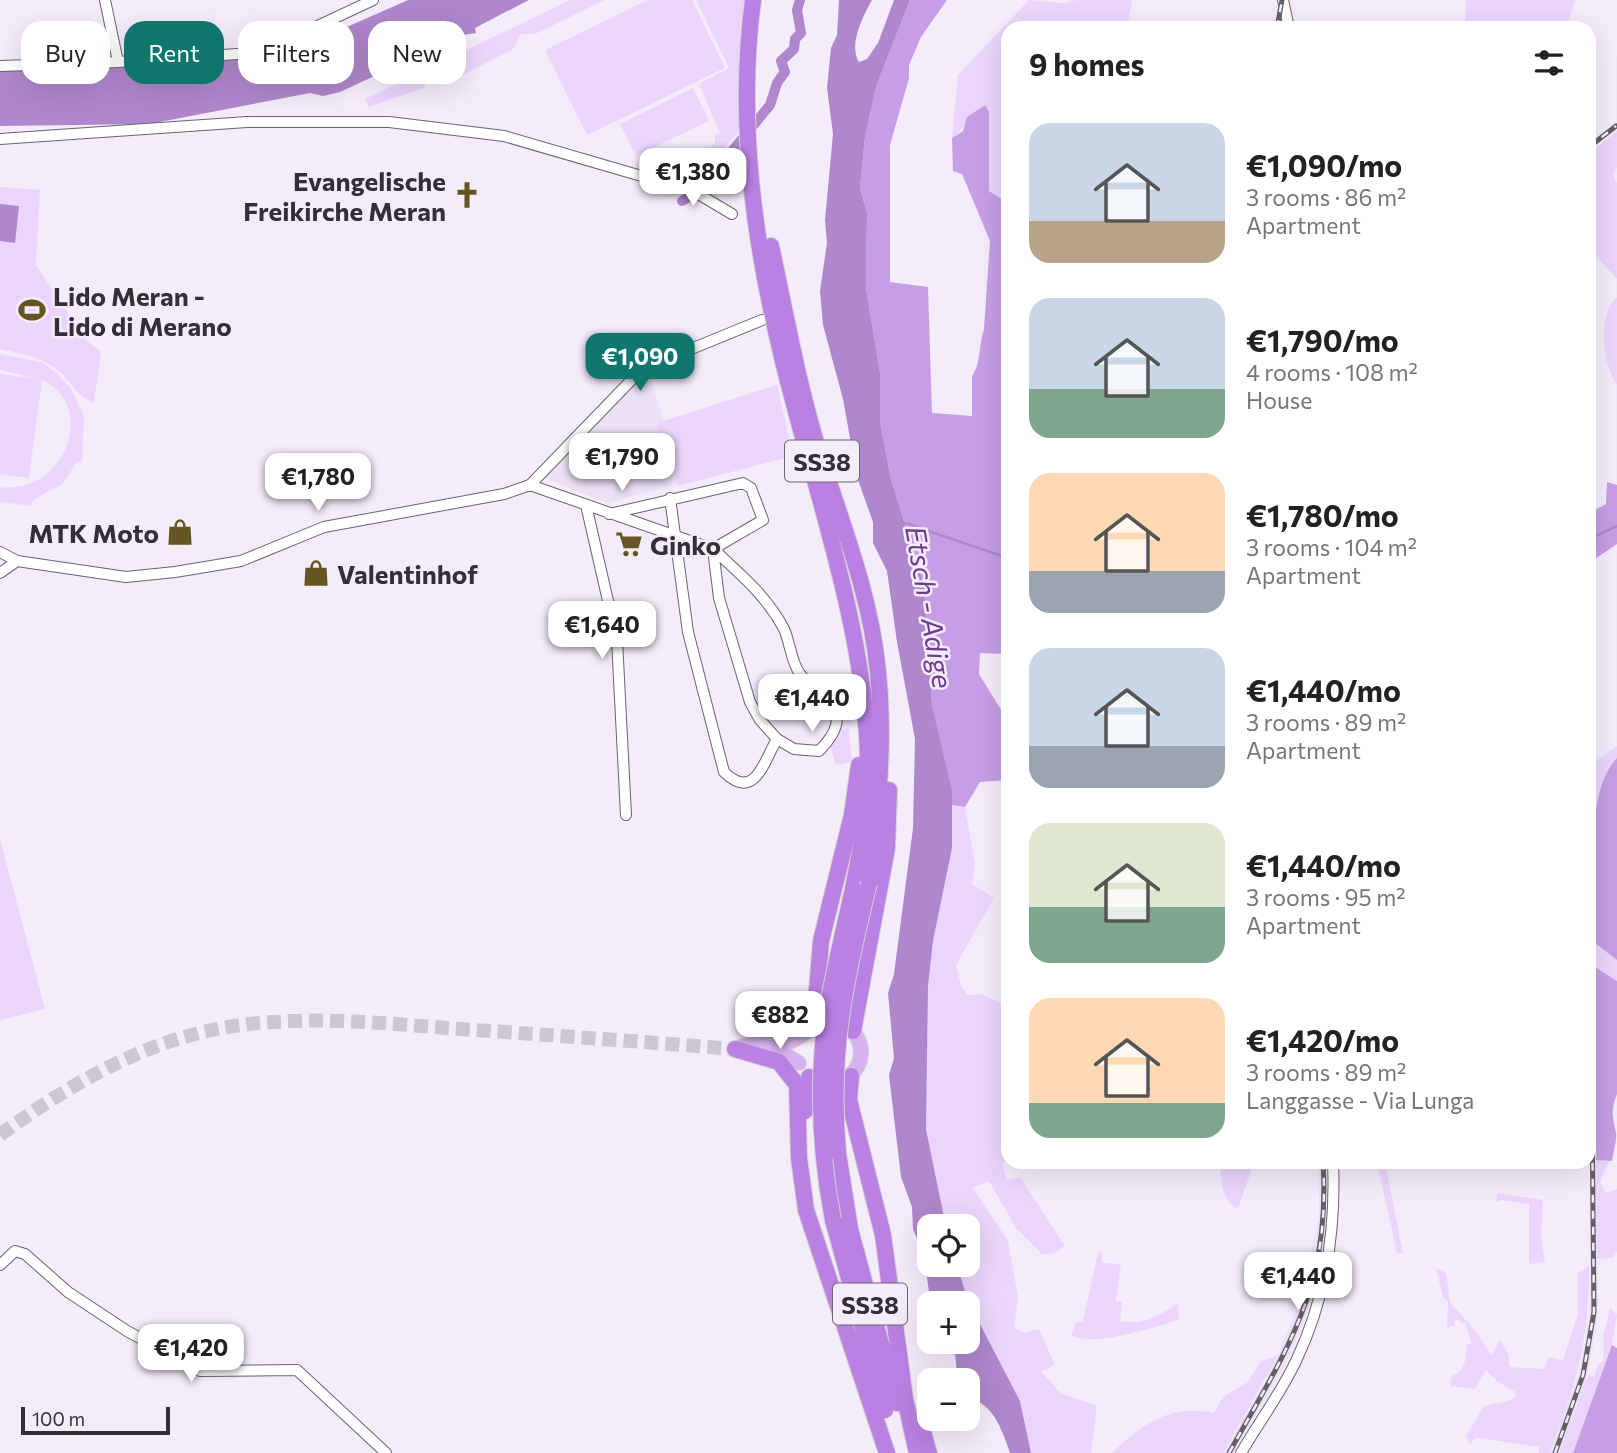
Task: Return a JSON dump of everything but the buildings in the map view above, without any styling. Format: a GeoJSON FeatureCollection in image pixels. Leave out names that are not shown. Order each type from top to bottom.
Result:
{"type":"FeatureCollection","features":[{"type":"Feature","properties":{"kind":"highway","name":"SS38"},"geometry":{"type":"LineString","coordinates":[[753,0],[746,94],[758,203],[782,359],[849,620],[866,732],[868,778],[865,818],[827,1012],[823,1058],[822,1137],[833,1220],[895,1453]]}},
{"type":"Feature","properties":{"kind":"highway","name":"SS38"},"geometry":{"type":"LineString","coordinates":[[763,0],[757,94],[758,203],[819,452],[844,520],[867,611],[878,669],[881,719],[879,790],[869,883],[839,1013],[835,1096],[838,1153],[850,1229],[911,1453]]}},
{"type":"Feature","properties":{"kind":"highway"},"geometry":{"type":"LineString","coordinates":[[853,1031],[887,848],[888,742],[881,719]]}},
{"type":"Feature","properties":{"kind":"highway"},"geometry":{"type":"LineString","coordinates":[[811,1027],[821,941],[852,815],[860,751],[866,732]]}},
{"type":"Feature","properties":{"kind":"highway"},"geometry":{"type":"LineString","coordinates":[[735,1049],[779,1062],[790,1072],[800,1096],[799,1158],[808,1216],[887,1453]]}},
{"type":"Feature","properties":{"kind":"highway"},"geometry":{"type":"LineString","coordinates":[[799,1137],[810,1095],[809,1077]]}},
{"type":"Feature","properties":{"kind":"highway"},"geometry":{"type":"LineString","coordinates":[[845,1079],[869,1171],[885,1250],[905,1399],[917,1453]]}},
{"type":"Feature","properties":{"kind":"highway"},"geometry":{"type":"LineString","coordinates":[[885,1250],[892,1260],[908,1370],[929,1453]]}},
{"type":"Feature","properties":{"kind":"main road"},"geometry":{"type":"LineString","coordinates":[[735,1049],[746,1044],[783,1045],[800,1039],[811,1027]]}},
{"type":"Feature","properties":{"kind":"main road"},"geometry":{"type":"LineString","coordinates":[[845,1079],[859,1065],[861,1054],[860,1042],[853,1031]]}},
{"type":"Feature","properties":{"kind":"main road"},"geometry":{"type":"LineString","coordinates":[[799,1063],[800,1039]]}},
{"type":"Feature","properties":{"kind":"main road"},"geometry":{"type":"LineString","coordinates":[[735,1049],[781,1052],[799,1063],[809,1077]]}},
{"type":"Feature","properties":{"kind":"street"},"geometry":{"type":"LineString","coordinates":[[106,0],[118,62]]}},
{"type":"Feature","properties":{"kind":"street"},"geometry":{"type":"LineString","coordinates":[[0,66],[118,62],[252,52],[275,46],[373,0]]}},
{"type":"Feature","properties":{"kind":"street"},"geometry":{"type":"LineString","coordinates":[[1283,0],[1288,21]]}},
{"type":"Feature","properties":{"kind":"street"},"geometry":{"type":"LineString","coordinates":[[0,139],[247,122],[425,124],[504,136],[669,184],[683,185],[732,214]]}},
{"type":"Feature","properties":{"kind":"street"},"geometry":{"type":"LineString","coordinates":[[0,552],[17,561],[126,577],[174,572],[242,561],[324,527],[504,494],[530,485],[642,369],[762,320]]}},
{"type":"Feature","properties":{"kind":"street"},"geometry":{"type":"LineString","coordinates":[[609,514],[743,483],[751,488],[763,520],[712,549]]}},
{"type":"Feature","properties":{"kind":"street"},"geometry":{"type":"LineString","coordinates":[[530,485],[712,549],[756,588],[783,628],[799,673],[831,702],[836,720],[831,738],[819,751],[794,749],[777,739],[760,720],[750,702],[719,598],[712,549]]}},
{"type":"Feature","properties":{"kind":"street"},"geometry":{"type":"LineString","coordinates":[[670,498],[688,632],[724,772],[733,780],[748,783],[760,775],[777,739]]}},
{"type":"Feature","properties":{"kind":"street"},"geometry":{"type":"LineString","coordinates":[[586,505],[617,640],[626,815]]}},
{"type":"Feature","properties":{"kind":"street"},"geometry":{"type":"LineString","coordinates":[[0,573],[17,561]]}},
{"type":"Feature","properties":{"kind":"street"},"geometry":{"type":"LineString","coordinates":[[1241,1453],[1295,1363],[1313,1317],[1331,1247],[1334,1169]]}},
{"type":"Feature","properties":{"kind":"street"},"geometry":{"type":"LineString","coordinates":[[0,1265],[15,1251],[24,1254],[68,1292],[127,1331],[200,1371],[297,1370],[386,1453]]}},
{"type":"Feature","properties":{"kind":"shaded area"},"geometry":{"type":"Polygon","coordinates":[[[408,0],[529,0],[475,28],[476,33],[466,35],[466,21],[368,21],[368,79],[340,92],[323,96],[310,93],[149,124],[0,126],[0,71],[21,71],[21,84],[110,84],[110,68],[124,67],[124,84],[224,84],[224,60],[238,60],[238,84],[354,84],[354,24],[408,0]]]}},
{"type":"Feature","properties":{"kind":"shaded area"},"geometry":{"type":"Polygon","coordinates":[[[570,0],[605,0],[535,34],[521,34],[513,49],[466,73],[466,50],[570,0]]]}},
{"type":"Feature","properties":{"kind":"shaded area"},"geometry":{"type":"Polygon","coordinates":[[[648,0],[692,0],[725,68],[587,135],[545,50],[648,0]]]}},
{"type":"Feature","properties":{"kind":"shaded area"},"geometry":{"type":"Polygon","coordinates":[[[696,0],[747,0],[741,129],[694,183],[683,175],[715,143],[715,135],[720,133],[699,84],[729,68],[696,0]]]}},
{"type":"Feature","properties":{"kind":"shaded area"},"geometry":{"type":"Polygon","coordinates":[[[839,0],[872,0],[861,22],[855,47],[859,62],[867,59],[878,43],[894,0],[910,0],[876,87],[865,137],[860,188],[867,213],[866,288],[880,373],[880,422],[891,479],[924,586],[932,705],[952,792],[952,848],[933,941],[928,986],[926,1129],[943,1214],[917,1214],[917,1239],[913,1229],[912,1207],[901,1177],[889,1075],[894,1058],[888,993],[894,974],[913,828],[915,739],[887,571],[873,543],[873,522],[857,477],[843,399],[823,325],[820,291],[827,243],[825,220],[833,134],[827,88],[831,48],[837,35],[839,0]]]}},
{"type":"Feature","properties":{"kind":"shaded area"},"geometry":{"type":"Polygon","coordinates":[[[910,0],[947,0],[921,37],[909,65],[909,78],[890,145],[890,282],[928,287],[932,413],[972,416],[972,376],[977,366],[984,329],[990,241],[962,174],[953,171],[952,138],[963,131],[967,117],[985,105],[989,112],[989,191],[1001,199],[1001,654],[980,653],[979,674],[1001,710],[1001,780],[980,782],[965,807],[952,805],[932,705],[924,586],[891,479],[880,422],[880,373],[866,288],[867,213],[860,188],[865,137],[876,87],[910,0]]]}},
{"type":"Feature","properties":{"kind":"shaded area"},"geometry":{"type":"Polygon","coordinates":[[[1029,0],[1066,3],[1075,0],[1132,0],[1128,21],[1009,21],[1029,0]]]}},
{"type":"Feature","properties":{"kind":"shaded area"},"geometry":{"type":"Polygon","coordinates":[[[1466,0],[1575,0],[1568,21],[1465,21],[1466,0]]]}},
{"type":"Feature","properties":{"kind":"shaded area"},"geometry":{"type":"Polygon","coordinates":[[[1001,30],[1001,199],[989,191],[989,112],[985,105],[974,113],[952,138],[958,75],[1001,30]]]}},
{"type":"Feature","properties":{"kind":"shaded area"},"geometry":{"type":"Polygon","coordinates":[[[396,84],[426,84],[424,88],[369,107],[365,99],[396,84]]]}},
{"type":"Feature","properties":{"kind":"shaded area"},"geometry":{"type":"Polygon","coordinates":[[[693,88],[709,121],[636,156],[620,124],[693,88]]]}},
{"type":"Feature","properties":{"kind":"shaded area"},"geometry":{"type":"Polygon","coordinates":[[[1617,131],[1617,167],[1613,174],[1617,184],[1617,279],[1596,256],[1596,148],[1617,131]]]}},
{"type":"Feature","properties":{"kind":"shaded area","name":"Lido Meran - Lido di Merano"},"geometry":{"type":"Polygon","coordinates":[[[0,187],[40,190],[36,265],[85,339],[101,352],[94,403],[79,394],[55,368],[33,357],[0,349],[0,187]]]}},
{"type":"Feature","properties":{"kind":"shaded area"},"geometry":{"type":"Polygon","coordinates":[[[0,204],[19,206],[15,243],[0,241],[0,204]]]}},
{"type":"Feature","properties":{"kind":"shaded area"},"geometry":{"type":"Polygon","coordinates":[[[1617,297],[1617,385],[1605,353],[1604,327],[1606,315],[1617,297]]]}},
{"type":"Feature","properties":{"kind":"shaded area"},"geometry":{"type":"Polygon","coordinates":[[[0,354],[41,362],[57,373],[71,389],[84,416],[82,463],[77,462],[62,484],[33,500],[31,506],[0,502],[0,487],[23,486],[42,477],[57,463],[67,446],[71,427],[68,408],[59,392],[42,380],[29,478],[0,474],[0,374],[38,379],[0,370],[0,354]]]}},
{"type":"Feature","properties":{"kind":"shaded area"},"geometry":{"type":"Polygon","coordinates":[[[647,367],[664,421],[657,423],[677,484],[608,503],[538,476],[647,367]]]}},
{"type":"Feature","properties":{"kind":"shaded area"},"geometry":{"type":"Polygon","coordinates":[[[777,385],[793,456],[678,486],[657,423],[777,385]]]}},
{"type":"Feature","properties":{"kind":"shaded area"},"geometry":{"type":"Polygon","coordinates":[[[1607,482],[1617,485],[1617,544],[1596,558],[1596,509],[1606,504],[1607,482]]]}},
{"type":"Feature","properties":{"kind":"shaded area"},"geometry":{"type":"Polygon","coordinates":[[[849,729],[852,762],[836,765],[830,746],[838,730],[849,729]]]}},
{"type":"Feature","properties":{"kind":"shaded area"},"geometry":{"type":"Polygon","coordinates":[[[1617,746],[1617,758],[1601,785],[1596,810],[1596,761],[1617,746]]]}},
{"type":"Feature","properties":{"kind":"shaded area"},"geometry":{"type":"Polygon","coordinates":[[[1617,758],[1617,960],[1596,944],[1596,814],[1606,774],[1617,758]]]}},
{"type":"Feature","properties":{"kind":"shaded area"},"geometry":{"type":"Polygon","coordinates":[[[952,805],[965,807],[975,864],[972,884],[994,898],[956,965],[961,986],[968,995],[981,994],[1001,1003],[1001,1169],[1004,1169],[1007,1180],[1020,1177],[1065,1246],[1053,1254],[1042,1254],[1016,1228],[989,1181],[973,1188],[1008,1241],[1018,1297],[1014,1328],[1024,1333],[1039,1329],[1055,1365],[1041,1372],[1061,1393],[1097,1406],[1091,1453],[1031,1453],[1020,1401],[980,1324],[980,1291],[965,1291],[961,1277],[980,1277],[980,1214],[943,1214],[926,1129],[928,986],[933,941],[952,848],[952,805]]]}},
{"type":"Feature","properties":{"kind":"shaded area"},"geometry":{"type":"Polygon","coordinates":[[[0,839],[45,1009],[0,1020],[0,839]]]}},
{"type":"Feature","properties":{"kind":"shaded area"},"geometry":{"type":"Polygon","coordinates":[[[1596,944],[1617,960],[1617,981],[1596,968],[1596,944]]]}},
{"type":"Feature","properties":{"kind":"shaded area"},"geometry":{"type":"Polygon","coordinates":[[[1596,968],[1617,981],[1617,1094],[1613,1106],[1616,1136],[1612,1161],[1596,1160],[1596,968]]]}},
{"type":"Feature","properties":{"kind":"shaded area"},"geometry":{"type":"Polygon","coordinates":[[[1596,984],[1598,1321],[1583,1395],[1559,1453],[1549,1453],[1578,1376],[1587,1333],[1590,1299],[1590,1169],[1596,1169],[1596,984]]]}},
{"type":"Feature","properties":{"kind":"shaded area"},"geometry":{"type":"Polygon","coordinates":[[[1596,1160],[1609,1161],[1600,1182],[1606,1193],[1617,1189],[1617,1251],[1613,1258],[1597,1259],[1596,1160]]]}},
{"type":"Feature","properties":{"kind":"shaded area"},"geometry":{"type":"Polygon","coordinates":[[[1220,1169],[1252,1169],[1238,1209],[1232,1206],[1225,1196],[1220,1169]]]}},
{"type":"Feature","properties":{"kind":"shaded area"},"geometry":{"type":"Polygon","coordinates":[[[1318,1169],[1327,1169],[1327,1226],[1318,1274],[1304,1322],[1285,1366],[1233,1453],[1223,1453],[1266,1380],[1302,1298],[1319,1213],[1318,1169]]]}},
{"type":"Feature","properties":{"kind":"shaded area"},"geometry":{"type":"Polygon","coordinates":[[[1379,1169],[1386,1169],[1403,1253],[1397,1253],[1379,1169]]]}},
{"type":"Feature","properties":{"kind":"shaded area"},"geometry":{"type":"Polygon","coordinates":[[[1497,1193],[1543,1200],[1541,1238],[1545,1262],[1529,1264],[1529,1204],[1501,1200],[1496,1202],[1497,1193]]]}},
{"type":"Feature","properties":{"kind":"shaded area"},"geometry":{"type":"Polygon","coordinates":[[[1098,1252],[1102,1253],[1102,1263],[1121,1264],[1116,1301],[1122,1302],[1120,1321],[1144,1321],[1158,1316],[1178,1303],[1179,1320],[1109,1338],[1081,1338],[1071,1335],[1076,1323],[1083,1321],[1098,1252]]]}},
{"type":"Feature","properties":{"kind":"shaded area"},"geometry":{"type":"Polygon","coordinates":[[[1589,1266],[1587,1316],[1580,1362],[1549,1453],[1539,1453],[1539,1447],[1480,1438],[1475,1438],[1470,1445],[1466,1436],[1484,1406],[1508,1401],[1516,1396],[1515,1392],[1498,1382],[1486,1370],[1475,1389],[1450,1386],[1452,1376],[1463,1367],[1467,1345],[1471,1343],[1465,1322],[1461,1324],[1458,1319],[1455,1325],[1447,1328],[1448,1302],[1443,1297],[1436,1268],[1446,1273],[1450,1302],[1477,1333],[1491,1355],[1500,1340],[1509,1355],[1509,1367],[1544,1369],[1549,1357],[1563,1360],[1578,1314],[1578,1273],[1589,1266]]]}},
{"type":"Feature","properties":{"kind":"shaded area"},"geometry":{"type":"Polygon","coordinates":[[[927,1277],[961,1277],[965,1291],[929,1291],[927,1277]]]}},
{"type":"Feature","properties":{"kind":"shaded area"},"geometry":{"type":"Polygon","coordinates":[[[1610,1308],[1617,1315],[1612,1345],[1573,1453],[1559,1453],[1589,1374],[1594,1377],[1598,1364],[1604,1361],[1603,1337],[1610,1308]]]}},
{"type":"Feature","properties":{"kind":"shaded area"},"geometry":{"type":"Polygon","coordinates":[[[980,1324],[1020,1401],[1031,1453],[1010,1453],[993,1415],[980,1402],[980,1368],[956,1368],[954,1354],[980,1354],[980,1324]]]}},
{"type":"Feature","properties":{"kind":"shaded area"},"geometry":{"type":"Polygon","coordinates":[[[1612,1345],[1617,1348],[1617,1453],[1573,1453],[1612,1345]]]}},
{"type":"Feature","properties":{"kind":"shaded area"},"geometry":{"type":"Polygon","coordinates":[[[1279,1354],[1223,1453],[1112,1453],[1158,1418],[1184,1411],[1214,1413],[1223,1397],[1248,1382],[1260,1362],[1279,1354]]]}},
{"type":"Feature","properties":{"kind":"waterway"},"geometry":{"type":"LineString","coordinates":[[701,189],[770,105],[777,83],[785,72],[781,61],[794,49],[795,39],[801,33],[797,10],[800,0]]}},
{"type":"Feature","properties":{"kind":"waterway"},"geometry":{"type":"LineString","coordinates":[[682,201],[692,195]]}},
{"type":"Feature","properties":{"kind":"waterway","name":"Etsch - Adige"},"geometry":{"type":"LineString","coordinates":[[905,523],[1001,556]]}},
{"type":"Feature","properties":{"kind":"waterway"},"geometry":{"type":"LineString","coordinates":[[1596,536],[1617,526]]}},
{"type":"Feature","properties":{"kind":"tunnel"},"geometry":{"type":"LineString","coordinates":[[0,1135],[49,1101],[128,1058],[183,1037],[243,1025],[305,1021],[367,1022],[735,1049]]}},
{"type":"Feature","properties":{"kind":"railway"},"geometry":{"type":"LineString","coordinates":[[1278,21],[1282,0]]}},
{"type":"Feature","properties":{"kind":"railway"},"geometry":{"type":"LineString","coordinates":[[1596,142],[1616,126]]}},
{"type":"Feature","properties":{"kind":"railway"},"geometry":{"type":"LineString","coordinates":[[1229,1453],[1301,1316],[1320,1246],[1324,1206],[1323,1169]]}},
{"type":"Feature","properties":{"kind":"railway"},"geometry":{"type":"LineString","coordinates":[[1555,1453],[1583,1375],[1594,1312],[1593,1169]]}},
{"type":"Feature","properties":{"kind":"place","name":"Evangelische Freikirche Meran"},"geometry":{"type":"Point","coordinates":[467,195]}},
{"type":"Feature","properties":{"kind":"place","name":"Lido Meran - Lido di Merano"},"geometry":{"type":"Point","coordinates":[32,310]}},
{"type":"Feature","properties":{"kind":"place","name":"MTK Moto"},"geometry":{"type":"Point","coordinates":[180,532]}},
{"type":"Feature","properties":{"kind":"place","name":"Ginko"},"geometry":{"type":"Point","coordinates":[629,544]}},
{"type":"Feature","properties":{"kind":"place","name":"Valentinhof"},"geometry":{"type":"Point","coordinates":[316,573]}}]}
